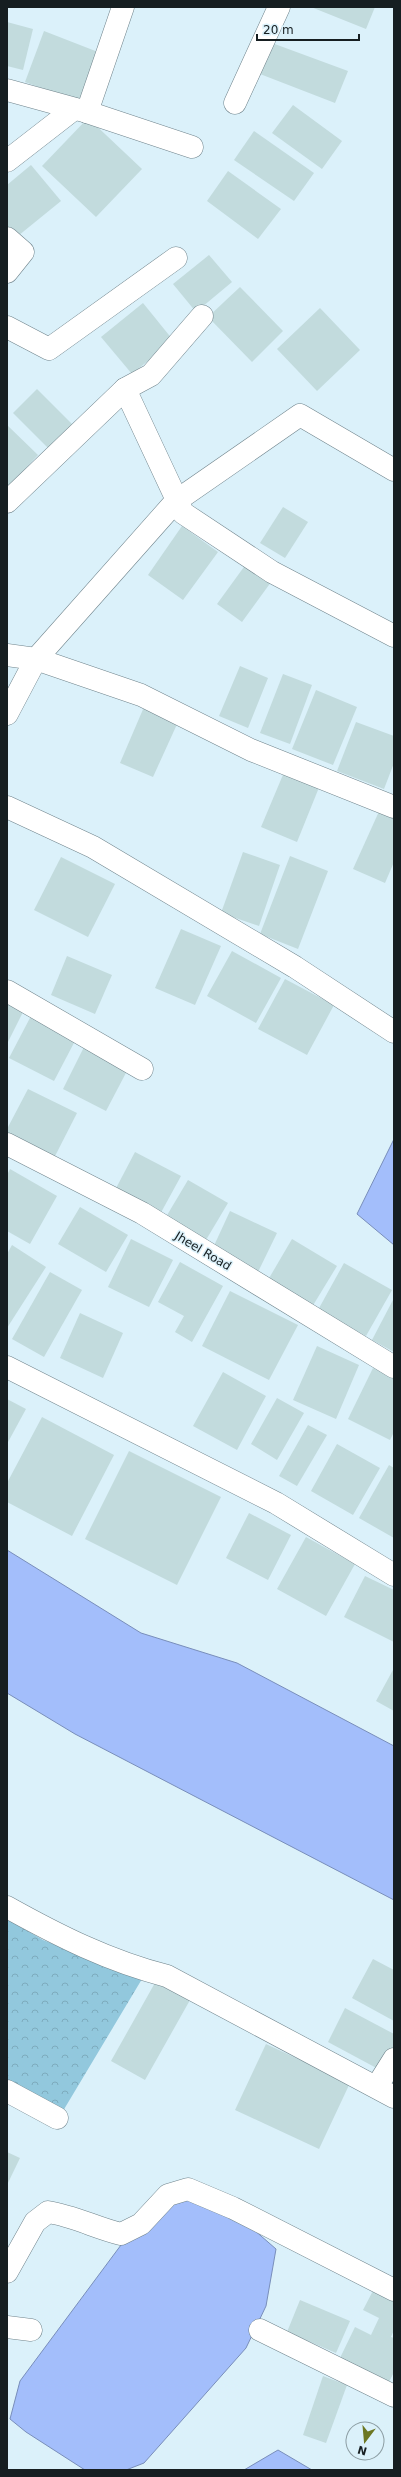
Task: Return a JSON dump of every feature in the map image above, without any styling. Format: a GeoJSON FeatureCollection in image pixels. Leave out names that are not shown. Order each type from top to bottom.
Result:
{"type":"FeatureCollection","features":[{"type":"Feature","properties":{"kind":"street"},"geometry":{"type":"LineString","coordinates":[[7,161],[80,110],[123,7]]}},
{"type":"Feature","properties":{"kind":"street"},"geometry":{"type":"LineString","coordinates":[[235,103],[279,7]]}},
{"type":"Feature","properties":{"kind":"street"},"geometry":{"type":"LineString","coordinates":[[7,90],[80,110],[192,146]]}},
{"type":"Feature","properties":{"kind":"street"},"geometry":{"type":"LineString","coordinates":[[7,238],[23,252],[7,272]]}},
{"type":"Feature","properties":{"kind":"street"},"geometry":{"type":"LineString","coordinates":[[7,327],[49,349],[176,258]]}},
{"type":"Feature","properties":{"kind":"street"},"geometry":{"type":"LineString","coordinates":[[7,502],[125,389],[151,375],[202,316]]}},
{"type":"Feature","properties":{"kind":"street"},"geometry":{"type":"LineString","coordinates":[[125,389],[182,513],[272,572],[394,636]]}},
{"type":"Feature","properties":{"kind":"street"},"geometry":{"type":"LineString","coordinates":[[7,714],[36,660],[176,501],[300,415],[394,470]]}},
{"type":"Feature","properties":{"kind":"street"},"geometry":{"type":"LineString","coordinates":[[7,655],[36,660],[141,695],[251,750],[394,807]]}},
{"type":"Feature","properties":{"kind":"street"},"geometry":{"type":"LineString","coordinates":[[7,807],[93,847],[295,966],[394,1032]]}},
{"type":"Feature","properties":{"kind":"street"},"geometry":{"type":"LineString","coordinates":[[7,991],[142,1069]]}},
{"type":"Feature","properties":{"kind":"street","name":"Jheel Road"},"geometry":{"type":"LineString","coordinates":[[7,1144],[142,1214],[394,1367]]}},
{"type":"Feature","properties":{"kind":"street"},"geometry":{"type":"LineString","coordinates":[[7,1367],[276,1504],[394,1575]]}},
{"type":"Feature","properties":{"kind":"street"},"geometry":{"type":"LineString","coordinates":[[7,1907],[54,1932],[128,1966],[167,1976],[385,2092],[394,2059]]}},
{"type":"Feature","properties":{"kind":"street"},"geometry":{"type":"LineString","coordinates":[[7,2091],[57,2118]]}},
{"type":"Feature","properties":{"kind":"street"},"geometry":{"type":"LineString","coordinates":[[7,2272],[35,2222],[48,2212],[70,2215],[103,2230],[121,2234],[141,2224],[168,2195],[188,2189],[233,2208],[394,2290]]}},
{"type":"Feature","properties":{"kind":"street"},"geometry":{"type":"LineString","coordinates":[[7,2327],[31,2330]]}},
{"type":"Feature","properties":{"kind":"street"},"geometry":{"type":"LineString","coordinates":[[260,2330],[393,2392]]}},
{"type":"Feature","properties":{"kind":"green space"},"geometry":{"type":"Polygon","coordinates":[[[7,1919],[43,1940],[142,1979],[63,2111],[7,2082],[7,1919]]]}},
{"type":"Feature","properties":{"kind":"shaded area"},"geometry":{"type":"Polygon","coordinates":[[[394,1139],[394,1245],[357,1214],[394,1139]]]}},
{"type":"Feature","properties":{"kind":"shaded area"},"geometry":{"type":"Polygon","coordinates":[[[7,1550],[141,1633],[237,1663],[394,1746],[394,1900],[75,1734],[7,1693],[7,1550]]]}},
{"type":"Feature","properties":{"kind":"shaded area"},"geometry":{"type":"Polygon","coordinates":[[[170,2193],[230,2209],[276,2249],[266,2306],[246,2348],[144,2463],[126,2470],[85,2470],[26,2432],[10,2419],[20,2381],[121,2245],[170,2193]]]}},
{"type":"Feature","properties":{"kind":"shaded area"},"geometry":{"type":"Polygon","coordinates":[[[278,2450],[312,2470],[244,2470],[278,2450]]]}},
{"type":"Feature","properties":{"kind":"building"},"geometry":{"type":"Polygon","coordinates":[[[311,7],[375,7],[366,29],[311,7]]]}},
{"type":"Feature","properties":{"kind":"building"},"geometry":{"type":"Polygon","coordinates":[[[7,22],[33,29],[23,70],[7,66],[7,22]]]}},
{"type":"Feature","properties":{"kind":"building"},"geometry":{"type":"Polygon","coordinates":[[[44,31],[98,52],[79,102],[25,82],[44,31]]]}},
{"type":"Feature","properties":{"kind":"building"},"geometry":{"type":"Polygon","coordinates":[[[272,43],[348,71],[335,103],[260,74],[272,43]]]}},
{"type":"Feature","properties":{"kind":"building"},"geometry":{"type":"Polygon","coordinates":[[[293,105],[342,141],[322,169],[272,133],[293,105]]]}},
{"type":"Feature","properties":{"kind":"building"},"geometry":{"type":"Polygon","coordinates":[[[88,118],[142,169],[96,217],[42,166],[88,118]]]}},
{"type":"Feature","properties":{"kind":"building"},"geometry":{"type":"Polygon","coordinates":[[[254,131],[314,173],[294,201],[234,160],[254,131]]]}},
{"type":"Feature","properties":{"kind":"building"},"geometry":{"type":"Polygon","coordinates":[[[31,165],[61,201],[13,240],[7,233],[7,185],[31,165]]]}},
{"type":"Feature","properties":{"kind":"building"},"geometry":{"type":"Polygon","coordinates":[[[228,171],[281,209],[258,239],[207,201],[228,171]]]}},
{"type":"Feature","properties":{"kind":"building"},"geometry":{"type":"Polygon","coordinates":[[[209,255],[232,282],[196,312],[173,284],[209,255]]]}},
{"type":"Feature","properties":{"kind":"building"},"geometry":{"type":"Polygon","coordinates":[[[240,287],[283,331],[252,362],[208,317],[240,287]]]}},
{"type":"Feature","properties":{"kind":"building"},"geometry":{"type":"Polygon","coordinates":[[[143,303],[173,340],[132,374],[101,337],[143,303]]]}},
{"type":"Feature","properties":{"kind":"building"},"geometry":{"type":"Polygon","coordinates":[[[320,308],[360,350],[317,391],[277,349],[320,308]]]}},
{"type":"Feature","properties":{"kind":"building"},"geometry":{"type":"Polygon","coordinates":[[[37,389],[74,426],[50,450],[13,413],[37,389]]]}},
{"type":"Feature","properties":{"kind":"building"},"geometry":{"type":"Polygon","coordinates":[[[7,425],[38,455],[9,486],[7,484],[7,425]]]}},
{"type":"Feature","properties":{"kind":"building"},"geometry":{"type":"Polygon","coordinates":[[[283,507],[308,522],[285,558],[260,543],[283,507]]]}},
{"type":"Feature","properties":{"kind":"building"},"geometry":{"type":"Polygon","coordinates":[[[182,526],[218,552],[183,600],[148,575],[182,526]]]}},
{"type":"Feature","properties":{"kind":"building"},"geometry":{"type":"Polygon","coordinates":[[[249,560],[274,578],[242,622],[217,604],[249,560]]]}},
{"type":"Feature","properties":{"kind":"building"},"geometry":{"type":"Polygon","coordinates":[[[240,666],[268,678],[248,728],[219,716],[240,666]]]}},
{"type":"Feature","properties":{"kind":"building"},"geometry":{"type":"Polygon","coordinates":[[[283,674],[312,685],[290,744],[260,733],[283,674]]]}},
{"type":"Feature","properties":{"kind":"building"},"geometry":{"type":"Polygon","coordinates":[[[316,690],[357,707],[333,765],[292,749],[316,690]]]}},
{"type":"Feature","properties":{"kind":"building"},"geometry":{"type":"Polygon","coordinates":[[[144,707],[178,722],[153,777],[120,763],[144,707]]]}},
{"type":"Feature","properties":{"kind":"building"},"geometry":{"type":"Polygon","coordinates":[[[356,722],[394,736],[394,763],[384,789],[337,771],[356,722]]]}},
{"type":"Feature","properties":{"kind":"building"},"geometry":{"type":"Polygon","coordinates":[[[285,770],[320,785],[297,842],[261,827],[285,770]]]}},
{"type":"Feature","properties":{"kind":"building"},"geometry":{"type":"Polygon","coordinates":[[[381,807],[394,813],[394,862],[385,883],[353,869],[381,807]]]}},
{"type":"Feature","properties":{"kind":"building"},"geometry":{"type":"Polygon","coordinates":[[[243,852],[280,865],[259,926],[221,913],[243,852]]]}},
{"type":"Feature","properties":{"kind":"building"},"geometry":{"type":"Polygon","coordinates":[[[290,856],[328,871],[298,949],[260,934],[290,856]]]}},
{"type":"Feature","properties":{"kind":"building"},"geometry":{"type":"Polygon","coordinates":[[[61,857],[115,884],[88,937],[34,910],[61,857]]]}},
{"type":"Feature","properties":{"kind":"building"},"geometry":{"type":"Polygon","coordinates":[[[181,929],[221,946],[195,1005],[155,988],[181,929]]]}},
{"type":"Feature","properties":{"kind":"building"},"geometry":{"type":"Polygon","coordinates":[[[232,951],[281,978],[256,1023],[207,996],[232,951]]]}},
{"type":"Feature","properties":{"kind":"building"},"geometry":{"type":"Polygon","coordinates":[[[67,956],[112,975],[95,1014],[51,995],[67,956]]]}},
{"type":"Feature","properties":{"kind":"building"},"geometry":{"type":"Polygon","coordinates":[[[285,979],[334,1005],[307,1055],[258,1029],[285,979]]]}},
{"type":"Feature","properties":{"kind":"building"},"geometry":{"type":"Polygon","coordinates":[[[7,997],[26,1006],[7,1044],[7,997]]]}},
{"type":"Feature","properties":{"kind":"building"},"geometry":{"type":"Polygon","coordinates":[[[31,1016],[76,1039],[54,1081],[9,1058],[31,1016]]]}},
{"type":"Feature","properties":{"kind":"building"},"geometry":{"type":"Polygon","coordinates":[[[84,1047],[128,1069],[106,1111],[63,1089],[84,1047]]]}},
{"type":"Feature","properties":{"kind":"building"},"geometry":{"type":"Polygon","coordinates":[[[28,1089],[77,1113],[52,1162],[7,1139],[7,1129],[28,1089]]]}},
{"type":"Feature","properties":{"kind":"building"},"geometry":{"type":"Polygon","coordinates":[[[135,1152],[181,1176],[158,1218],[113,1194],[135,1152]]]}},
{"type":"Feature","properties":{"kind":"building"},"geometry":{"type":"Polygon","coordinates":[[[10,1169],[57,1196],[30,1244],[7,1231],[7,1175],[10,1169]]]}},
{"type":"Feature","properties":{"kind":"building"},"geometry":{"type":"Polygon","coordinates":[[[188,1180],[228,1203],[203,1245],[163,1222],[188,1180]]]}},
{"type":"Feature","properties":{"kind":"building"},"geometry":{"type":"Polygon","coordinates":[[[80,1207],[128,1235],[106,1272],[58,1244],[80,1207]]]}},
{"type":"Feature","properties":{"kind":"building"},"geometry":{"type":"Polygon","coordinates":[[[230,1211],[277,1233],[258,1272],[212,1250],[230,1211]]]}},
{"type":"Feature","properties":{"kind":"building"},"geometry":{"type":"Polygon","coordinates":[[[131,1239],[173,1260],[149,1307],[108,1287],[131,1239]]]}},
{"type":"Feature","properties":{"kind":"building"},"geometry":{"type":"Polygon","coordinates":[[[292,1239],[337,1266],[312,1307],[268,1280],[292,1239]]]}},
{"type":"Feature","properties":{"kind":"building"},"geometry":{"type":"Polygon","coordinates":[[[12,1245],[46,1267],[7,1328],[7,1254],[12,1245]]]}},
{"type":"Feature","properties":{"kind":"building"},"geometry":{"type":"Polygon","coordinates":[[[180,1262],[223,1286],[192,1342],[175,1332],[184,1316],[158,1302],[180,1262]]]}},
{"type":"Feature","properties":{"kind":"building"},"geometry":{"type":"Polygon","coordinates":[[[344,1263],[392,1290],[366,1336],[318,1310],[344,1263]]]}},
{"type":"Feature","properties":{"kind":"building"},"geometry":{"type":"Polygon","coordinates":[[[50,1272],[82,1290],[44,1357],[12,1339],[50,1272]]]}},
{"type":"Feature","properties":{"kind":"building"},"geometry":{"type":"Polygon","coordinates":[[[230,1291],[298,1325],[269,1380],[202,1346],[230,1291]]]}},
{"type":"Feature","properties":{"kind":"building"},"geometry":{"type":"Polygon","coordinates":[[[394,1298],[394,1352],[372,1340],[394,1298]]]}},
{"type":"Feature","properties":{"kind":"building"},"geometry":{"type":"Polygon","coordinates":[[[80,1313],[123,1333],[103,1378],[60,1358],[80,1313]]]}},
{"type":"Feature","properties":{"kind":"building"},"geometry":{"type":"Polygon","coordinates":[[[317,1346],[359,1365],[336,1419],[293,1400],[317,1346]]]}},
{"type":"Feature","properties":{"kind":"building"},"geometry":{"type":"Polygon","coordinates":[[[373,1368],[394,1378],[394,1432],[390,1440],[348,1419],[373,1368]]]}},
{"type":"Feature","properties":{"kind":"building"},"geometry":{"type":"Polygon","coordinates":[[[223,1372],[266,1396],[237,1450],[193,1426],[223,1372]]]}},
{"type":"Feature","properties":{"kind":"building"},"geometry":{"type":"Polygon","coordinates":[[[277,1398],[304,1413],[277,1460],[251,1444],[277,1398]]]}},
{"type":"Feature","properties":{"kind":"building"},"geometry":{"type":"Polygon","coordinates":[[[7,1399],[26,1409],[7,1444],[7,1399]]]}},
{"type":"Feature","properties":{"kind":"building"},"geometry":{"type":"Polygon","coordinates":[[[42,1417],[114,1455],[72,1536],[7,1502],[7,1483],[42,1417]]]}},
{"type":"Feature","properties":{"kind":"building"},"geometry":{"type":"Polygon","coordinates":[[[308,1425],[327,1435],[297,1486],[279,1476],[308,1425]]]}},
{"type":"Feature","properties":{"kind":"building"},"geometry":{"type":"Polygon","coordinates":[[[337,1444],[380,1468],[353,1515],[311,1491],[337,1444]]]}},
{"type":"Feature","properties":{"kind":"building"},"geometry":{"type":"Polygon","coordinates":[[[129,1451],[221,1497],[177,1585],[85,1539],[129,1451]]]}},
{"type":"Feature","properties":{"kind":"building"},"geometry":{"type":"Polygon","coordinates":[[[389,1465],[394,1468],[394,1538],[359,1518],[389,1465]]]}},
{"type":"Feature","properties":{"kind":"building"},"geometry":{"type":"Polygon","coordinates":[[[249,1513],[291,1535],[268,1580],[226,1558],[249,1513]]]}},
{"type":"Feature","properties":{"kind":"building"},"geometry":{"type":"Polygon","coordinates":[[[306,1537],[355,1564],[326,1616],[277,1589],[306,1537]]]}},
{"type":"Feature","properties":{"kind":"building"},"geometry":{"type":"Polygon","coordinates":[[[365,1576],[394,1590],[394,1642],[344,1617],[365,1576]]]}},
{"type":"Feature","properties":{"kind":"building"},"geometry":{"type":"Polygon","coordinates":[[[394,1668],[394,1711],[376,1701],[394,1668]]]}},
{"type":"Feature","properties":{"kind":"building"},"geometry":{"type":"Polygon","coordinates":[[[373,1959],[394,1970],[394,2021],[352,1998],[373,1959]]]}},
{"type":"Feature","properties":{"kind":"building"},"geometry":{"type":"Polygon","coordinates":[[[156,1981],[190,2000],[145,2080],[111,2061],[156,1981]]]}},
{"type":"Feature","properties":{"kind":"building"},"geometry":{"type":"Polygon","coordinates":[[[345,2008],[394,2034],[394,2048],[382,2071],[328,2042],[345,2008]]]}},
{"type":"Feature","properties":{"kind":"building"},"geometry":{"type":"Polygon","coordinates":[[[266,2044],[350,2083],[319,2149],[235,2110],[266,2044]]]}},
{"type":"Feature","properties":{"kind":"building"},"geometry":{"type":"Polygon","coordinates":[[[7,2152],[20,2158],[7,2185],[7,2152]]]}},
{"type":"Feature","properties":{"kind":"building"},"geometry":{"type":"Polygon","coordinates":[[[376,2285],[394,2294],[394,2330],[391,2337],[394,2338],[394,2372],[389,2382],[340,2358],[355,2327],[371,2335],[379,2318],[363,2310],[376,2285]]]}},
{"type":"Feature","properties":{"kind":"building"},"geometry":{"type":"Polygon","coordinates":[[[300,2300],[350,2321],[336,2353],[287,2332],[300,2300]]]}},
{"type":"Feature","properties":{"kind":"building"},"geometry":{"type":"Polygon","coordinates":[[[323,2376],[347,2385],[326,2443],[303,2435],[323,2376]]]}}]}
